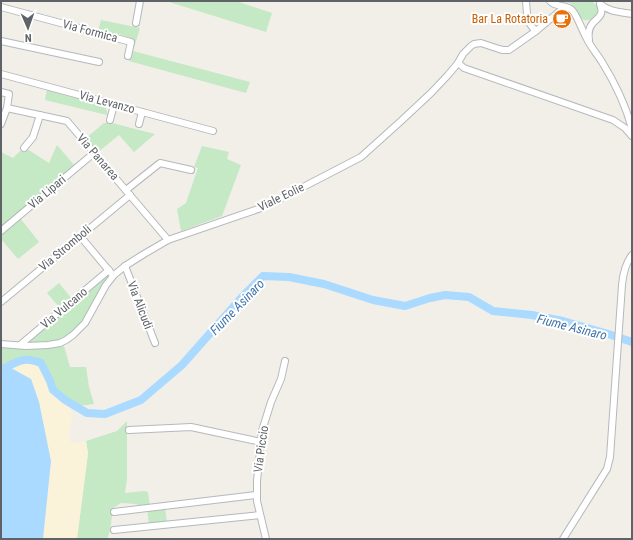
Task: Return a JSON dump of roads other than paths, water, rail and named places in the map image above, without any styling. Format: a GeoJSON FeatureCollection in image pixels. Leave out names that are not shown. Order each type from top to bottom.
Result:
{"type":"FeatureCollection","features":[{"type":"Feature","properties":{"kind":"street"},"geometry":{"type":"LineString","coordinates":[[136,23],[140,1]]}},
{"type":"Feature","properties":{"kind":"street"},"geometry":{"type":"LineString","coordinates":[[526,1],[528,22],[536,31]]}},
{"type":"Feature","properties":{"kind":"street"},"geometry":{"type":"LineString","coordinates":[[551,2],[572,10],[586,38],[615,85],[627,111],[632,129]]}},
{"type":"Feature","properties":{"kind":"street"},"geometry":{"type":"LineString","coordinates":[[547,22],[553,11],[551,2]]}},
{"type":"Feature","properties":{"kind":"street"},"geometry":{"type":"LineString","coordinates":[[599,2],[607,9],[632,14]]}},
{"type":"Feature","properties":{"kind":"street"},"geometry":{"type":"LineString","coordinates":[[589,42],[588,35],[591,26],[602,12],[599,2]]}},
{"type":"Feature","properties":{"kind":"street","name":"Via Formica"},"geometry":{"type":"LineString","coordinates":[[2,7],[132,42],[128,56]]}},
{"type":"Feature","properties":{"kind":"street","name":"Viale Eolie"},"geometry":{"type":"LineString","coordinates":[[1,344],[20,346],[48,345],[66,340],[85,323],[106,286],[114,275],[125,266],[168,240],[261,208],[361,157],[431,93],[458,63],[463,54],[474,44],[481,43],[499,50],[509,50],[536,31],[561,10],[568,8]]}},
{"type":"Feature","properties":{"kind":"street"},"geometry":{"type":"LineString","coordinates":[[600,16],[610,13],[623,12]]}},
{"type":"Feature","properties":{"kind":"street"},"geometry":{"type":"LineString","coordinates":[[578,20],[586,24],[593,23]]}},
{"type":"Feature","properties":{"kind":"street"},"geometry":{"type":"LineString","coordinates":[[1,41],[99,62]]}},
{"type":"Feature","properties":{"kind":"street"},"geometry":{"type":"LineString","coordinates":[[458,63],[464,68],[614,120],[625,128],[632,136]]}},
{"type":"Feature","properties":{"kind":"street","name":"Via Levanzo"},"geometry":{"type":"LineString","coordinates":[[1,74],[213,131]]}},
{"type":"Feature","properties":{"kind":"street"},"geometry":{"type":"LineString","coordinates":[[1,92],[8,94],[7,108],[1,124]]}},
{"type":"Feature","properties":{"kind":"street"},"geometry":{"type":"LineString","coordinates":[[110,120],[114,105]]}},
{"type":"Feature","properties":{"kind":"street","name":"Via Panarea"},"geometry":{"type":"LineString","coordinates":[[7,108],[67,121],[168,240]]}},
{"type":"Feature","properties":{"kind":"street"},"geometry":{"type":"LineString","coordinates":[[139,124],[142,112]]}},
{"type":"Feature","properties":{"kind":"street"},"geometry":{"type":"LineString","coordinates":[[24,148],[34,137],[40,115]]}},
{"type":"Feature","properties":{"kind":"street","name":"Via Lipari"},"geometry":{"type":"LineString","coordinates":[[1,231],[94,153]]}},
{"type":"Feature","properties":{"kind":"street","name":"Via Stromboli"},"geometry":{"type":"LineString","coordinates":[[1,302],[80,236],[160,163],[191,170]]}},
{"type":"Feature","properties":{"kind":"street"},"geometry":{"type":"LineString","coordinates":[[80,236],[114,275]]}},
{"type":"Feature","properties":{"kind":"street"},"geometry":{"type":"LineString","coordinates":[[563,539],[607,469],[611,447],[616,357],[624,273],[632,255]]}},
{"type":"Feature","properties":{"kind":"street","name":"Via Alicudi"},"geometry":{"type":"LineString","coordinates":[[125,266],[155,343]]}},
{"type":"Feature","properties":{"kind":"street","name":"Via Vulcano"},"geometry":{"type":"LineString","coordinates":[[20,346],[109,270]]}},
{"type":"Feature","properties":{"kind":"street","name":"Via Piccio"},"geometry":{"type":"LineString","coordinates":[[266,539],[256,495],[262,431],[271,402],[281,379],[285,361]]}},
{"type":"Feature","properties":{"kind":"street"},"geometry":{"type":"LineString","coordinates":[[129,430],[191,427],[261,442]]}},
{"type":"Feature","properties":{"kind":"street"},"geometry":{"type":"LineString","coordinates":[[114,512],[256,495]]}},
{"type":"Feature","properties":{"kind":"street"},"geometry":{"type":"LineString","coordinates":[[114,530],[260,515]]}},
{"type":"Feature","properties":{"kind":"water"},"geometry":{"type":"Polygon","coordinates":[[[11,368],[31,379],[39,402],[51,461],[43,539],[1,539],[1,369],[11,368]]]}},
{"type":"Feature","properties":{"kind":"waterway","name":"Fiume Asinaro"},"geometry":{"type":"LineString","coordinates":[[4,368],[22,360],[30,360],[41,363],[53,390],[65,400],[87,413],[105,414],[141,400],[182,365],[243,296],[263,276],[289,277],[324,284],[373,300],[405,306],[445,295],[469,297],[493,311],[532,315],[563,321],[632,342]]}},
{"type":"Feature","properties":{"kind":"place","name":"Bar La Rotatoria"},"geometry":{"type":"Point","coordinates":[562,19]}}]}
